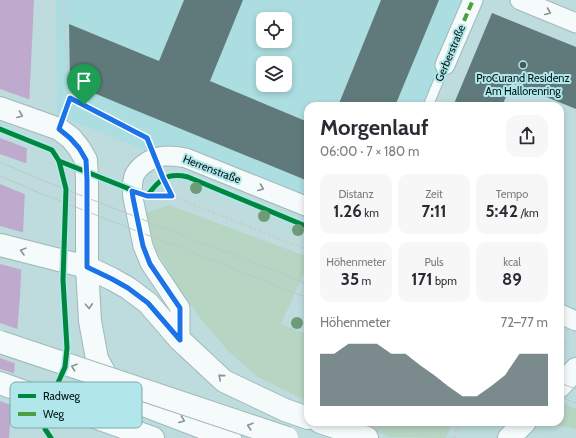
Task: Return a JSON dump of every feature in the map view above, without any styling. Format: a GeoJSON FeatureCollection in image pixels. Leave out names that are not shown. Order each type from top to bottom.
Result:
{"type":"FeatureCollection","features":[{"type":"Feature","properties":{"kind":"street","name":"Gerberstraße"},"geometry":{"type":"LineString","coordinates":[[445,64],[473,0]]}},
{"type":"Feature","properties":{"kind":"street"},"geometry":{"type":"LineString","coordinates":[[520,0],[576,23]]}},
{"type":"Feature","properties":{"kind":"street"},"geometry":{"type":"LineString","coordinates":[[0,108],[49,126],[70,138],[79,148],[86,160],[87,267],[90,322],[97,359],[110,382]]}},
{"type":"Feature","properties":{"kind":"street","name":"Herrenstraße"},"geometry":{"type":"LineString","coordinates":[[140,193],[134,175],[139,168],[155,158],[174,156],[186,158],[304,205]]}},
{"type":"Feature","properties":{"kind":"street"},"geometry":{"type":"LineString","coordinates":[[140,193],[133,198],[143,246],[150,264],[180,308],[180,340]]}},
{"type":"Feature","properties":{"kind":"street"},"geometry":{"type":"LineString","coordinates":[[0,245],[87,267],[123,285],[148,303],[180,340],[224,381],[285,410],[304,417]]}},
{"type":"Feature","properties":{"kind":"street"},"geometry":{"type":"LineString","coordinates":[[564,316],[576,321]]}},
{"type":"Feature","properties":{"kind":"street"},"geometry":{"type":"LineString","coordinates":[[0,342],[120,382]]}},
{"type":"Feature","properties":{"kind":"street"},"geometry":{"type":"LineString","coordinates":[[564,382],[576,369]]}},
{"type":"Feature","properties":{"kind":"street"},"geometry":{"type":"LineString","coordinates":[[0,383],[10,387]]}},
{"type":"Feature","properties":{"kind":"street"},"geometry":{"type":"LineString","coordinates":[[142,389],[287,438]]}},
{"type":"Feature","properties":{"kind":"street"},"geometry":{"type":"LineString","coordinates":[[142,404],[230,438]]}},
{"type":"Feature","properties":{"kind":"street"},"geometry":{"type":"LineString","coordinates":[[332,426],[366,438]]}},
{"type":"Feature","properties":{"kind":"street"},"geometry":{"type":"LineString","coordinates":[[509,438],[521,426]]}},
{"type":"Feature","properties":{"kind":"street"},"geometry":{"type":"LineString","coordinates":[[125,428],[153,438]]}},
{"type":"Feature","properties":{"kind":"lane","name":"Gerberstraße"},"geometry":{"type":"LineString","coordinates":[[430,102],[445,64]]}},
{"type":"Feature","properties":{"kind":"path"},"geometry":{"type":"LineString","coordinates":[[49,126],[70,98],[63,0]]}},
{"type":"Feature","properties":{"kind":"path"},"geometry":{"type":"LineString","coordinates":[[70,98],[147,138],[163,179],[172,196]]}},
{"type":"Feature","properties":{"kind":"path"},"geometry":{"type":"LineString","coordinates":[[140,193],[172,196],[304,248]]}},
{"type":"Feature","properties":{"kind":"path"},"geometry":{"type":"LineString","coordinates":[[564,343],[568,340]]}},
{"type":"Feature","properties":{"kind":"path"},"geometry":{"type":"LineString","coordinates":[[564,360],[576,369]]}},
{"type":"Feature","properties":{"kind":"path"},"geometry":{"type":"LineString","coordinates":[[454,438],[458,426]]}},
{"type":"Feature","properties":{"kind":"path"},"geometry":{"type":"LineString","coordinates":[[457,429],[462,426]]}},
{"type":"Feature","properties":{"kind":"shaded area"},"geometry":{"type":"Polygon","coordinates":[[[0,0],[34,0],[20,296],[13,382],[10,382],[9,438],[0,438],[0,0]]]}},
{"type":"Feature","properties":{"kind":"shaded area"},"geometry":{"type":"Polygon","coordinates":[[[56,0],[473,0],[430,102],[304,102],[304,214],[57,115],[56,0]]]}},
{"type":"Feature","properties":{"kind":"green space"},"geometry":{"type":"Polygon","coordinates":[[[169,205],[304,256],[304,273],[281,324],[304,333],[304,400],[258,377],[227,350],[201,319],[176,284],[156,250],[145,213],[169,205]]]}},
{"type":"Feature","properties":{"kind":"green space"},"geometry":{"type":"Polygon","coordinates":[[[564,403],[576,409],[576,429],[560,426],[564,426],[564,403]]]}},
{"type":"Feature","properties":{"kind":"green space"},"geometry":{"type":"Polygon","coordinates":[[[363,426],[450,426],[446,438],[389,437],[363,426]]]}},
{"type":"Feature","properties":{"kind":"pier"},"geometry":{"type":"Polygon","coordinates":[[[0,89],[31,100],[29,149],[0,138],[0,89]]]}},
{"type":"Feature","properties":{"kind":"pier"},"geometry":{"type":"Polygon","coordinates":[[[0,154],[28,164],[27,195],[0,184],[0,154]]]}},
{"type":"Feature","properties":{"kind":"pier"},"geometry":{"type":"Polygon","coordinates":[[[0,226],[25,233],[23,270],[0,264],[0,226]]]}},
{"type":"Feature","properties":{"kind":"pier"},"geometry":{"type":"Polygon","coordinates":[[[0,323],[20,330],[17,364],[0,358],[0,323]]]}},
{"type":"Feature","properties":{"kind":"pier"},"geometry":{"type":"Polygon","coordinates":[[[0,369],[16,374],[15,382],[10,382],[10,405],[0,401],[0,369]]]}},
{"type":"Feature","properties":{"kind":"building"},"geometry":{"type":"Polygon","coordinates":[[[184,0],[243,0],[210,81],[304,120],[304,179],[70,83],[69,24],[159,61],[184,0]]]}},
{"type":"Feature","properties":{"kind":"building"},"geometry":{"type":"Polygon","coordinates":[[[381,0],[439,0],[397,102],[340,102],[381,0]]]}},
{"type":"Feature","properties":{"kind":"building","name":"ProCurand Residenz Am Hallorenring"},"geometry":{"type":"Polygon","coordinates":[[[492,13],[576,47],[576,109],[564,104],[564,102],[559,102],[512,83],[504,102],[455,102],[492,13]]]}},
{"type":"Feature","properties":{"kind":"tram line"},"geometry":{"type":"LineString","coordinates":[[0,162],[44,181],[304,282]]}},
{"type":"Feature","properties":{"kind":"tram line"},"geometry":{"type":"LineString","coordinates":[[0,176],[304,296]]}},
{"type":"Feature","properties":{"kind":"tram line"},"geometry":{"type":"LineString","coordinates":[[564,384],[576,389]]}},
{"type":"Feature","properties":{"kind":"tram line"},"geometry":{"type":"LineString","coordinates":[[564,398],[576,403]]}},
{"type":"Feature","properties":{"kind":"marked path"},"geometry":{"type":"LineString","coordinates":[[445,65],[473,0]]}},
{"type":"Feature","properties":{"kind":"cycle path"},"geometry":{"type":"LineString","coordinates":[[0,129],[52,150],[59,161],[66,189],[63,280],[67,348],[65,367],[58,382]]}},
{"type":"Feature","properties":{"kind":"cycle path"},"geometry":{"type":"LineString","coordinates":[[59,161],[147,196],[155,186],[164,179],[174,176],[188,177],[304,225]]}},
{"type":"Feature","properties":{"kind":"cycle path"},"geometry":{"type":"LineString","coordinates":[[45,428],[51,438]]}},
{"type":"Feature","properties":{"kind":"place","name":"ProCurand Residenz Am Hallorenring"},"geometry":{"type":"Point","coordinates":[523,65]}},
{"type":"Feature","properties":{"kind":"route"},"geometry":{"type":"LineString","coordinates":[[70,98],[84,105],[147,138],[172,196],[147,196],[132,191],[143,246],[150,264],[180,308],[180,340],[148,303],[128,288],[87,267],[86,160],[79,148],[59,129],[70,98]]}}]}
